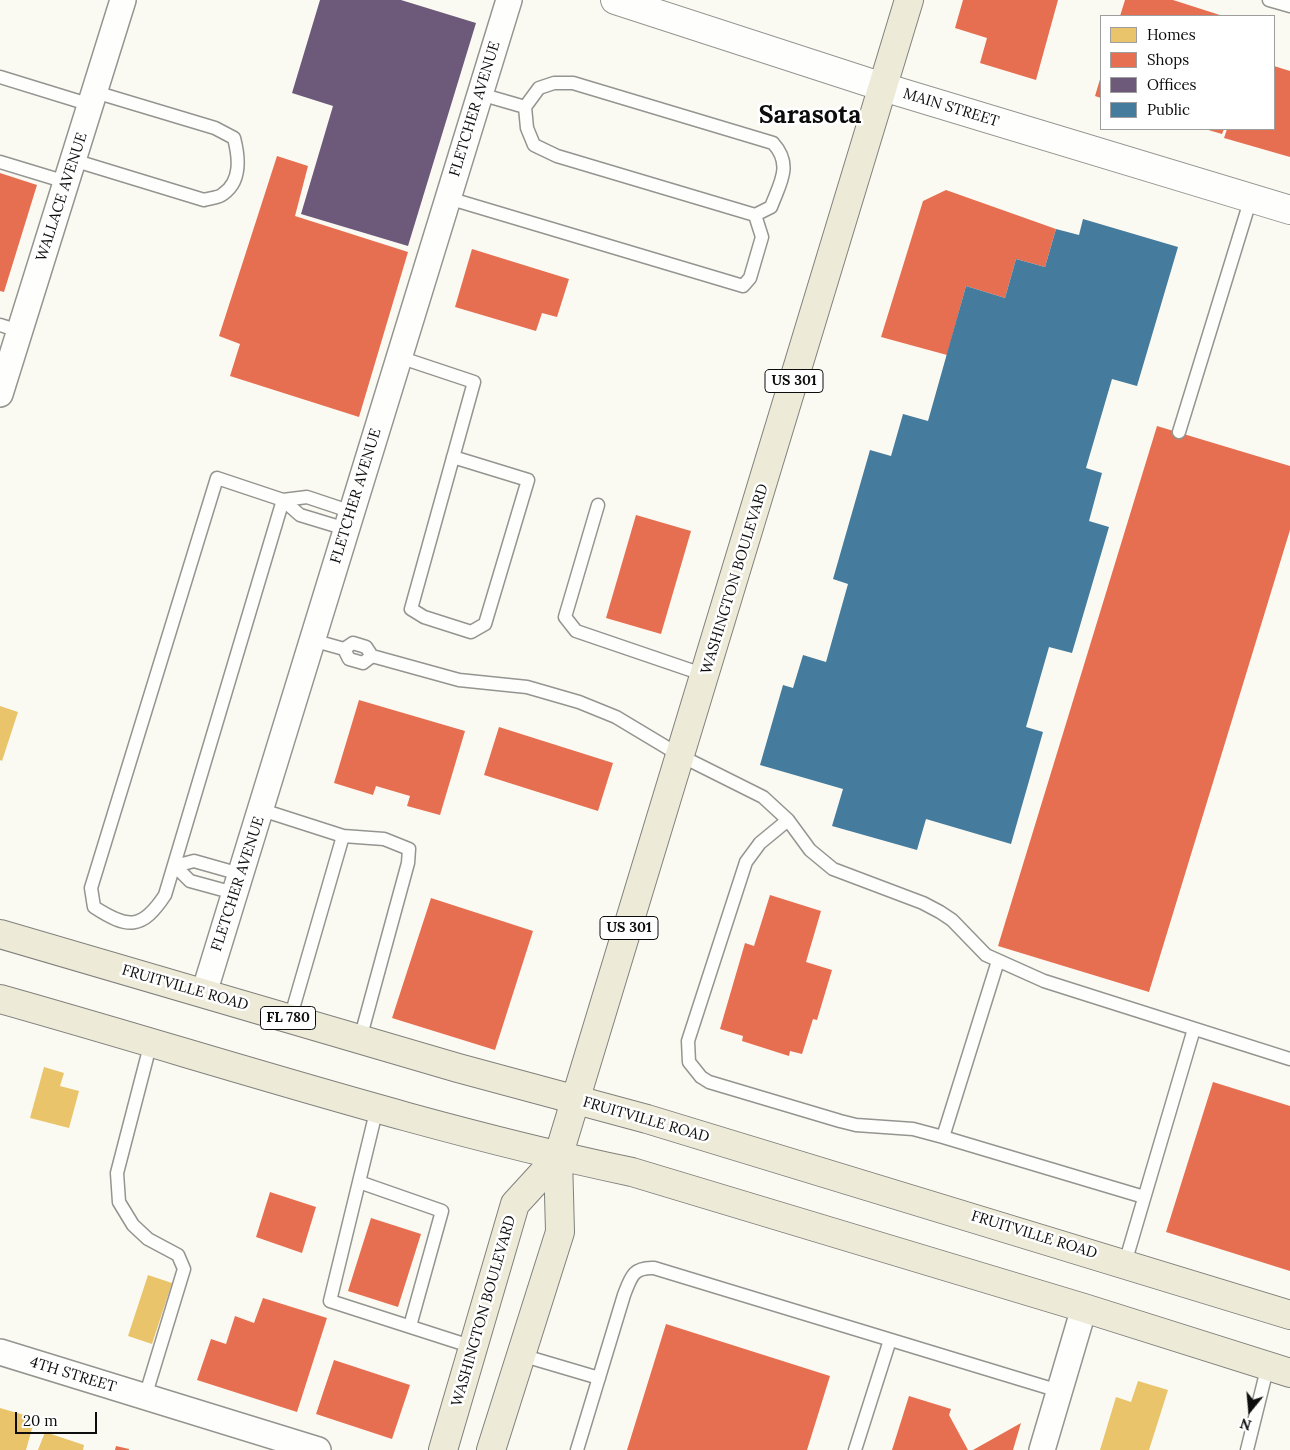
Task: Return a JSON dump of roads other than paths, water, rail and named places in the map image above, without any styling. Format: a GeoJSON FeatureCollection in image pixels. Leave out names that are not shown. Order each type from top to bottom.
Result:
{"type":"FeatureCollection","features":[{"type":"Feature","properties":{"kind":"main road","name":"WASHINGTON BOULEVARD"},"geometry":{"type":"LineString","coordinates":[[491,1450],[560,1232],[558,1157],[577,1100],[910,0]]}},
{"type":"Feature","properties":{"kind":"main road","name":"FRUITVILLE ROAD"},"geometry":{"type":"LineString","coordinates":[[0,934],[290,1019],[647,1119],[1125,1263],[1290,1315]]}},
{"type":"Feature","properties":{"kind":"main road"},"geometry":{"type":"LineString","coordinates":[[0,998],[378,1108],[558,1157],[632,1172],[1084,1308],[1279,1369]]}},
{"type":"Feature","properties":{"kind":"main road","name":"WASHINGTON BOULEVARD"},"geometry":{"type":"LineString","coordinates":[[443,1450],[515,1204],[558,1157]]}},
{"type":"Feature","properties":{"kind":"street","name":"WALLACE AVENUE"},"geometry":{"type":"LineString","coordinates":[[0,394],[10,328],[70,171],[123,0]]}},
{"type":"Feature","properties":{"kind":"street","name":"FLETCHER AVENUE"},"geometry":{"type":"LineString","coordinates":[[204,993],[262,810],[312,640],[509,0]]}},
{"type":"Feature","properties":{"kind":"street","name":"MAIN STREET"},"geometry":{"type":"LineString","coordinates":[[615,0],[883,88],[1290,210]]}},
{"type":"Feature","properties":{"kind":"street"},"geometry":{"type":"LineString","coordinates":[[1042,1450],[1084,1308]]}},
{"type":"Feature","properties":{"kind":"street","name":"4TH STREET"},"geometry":{"type":"LineString","coordinates":[[0,1352],[318,1450]]}},
{"type":"Feature","properties":{"kind":"lane"},"geometry":{"type":"LineString","coordinates":[[1269,0],[1290,6]]}},
{"type":"Feature","properties":{"kind":"lane"},"geometry":{"type":"LineString","coordinates":[[0,77],[215,128],[234,138],[239,157],[236,178],[223,195],[204,200],[70,171],[0,162]]}},
{"type":"Feature","properties":{"kind":"lane"},"geometry":{"type":"LineString","coordinates":[[554,83],[573,83],[773,143],[782,153],[785,170],[771,206],[755,215],[556,156],[534,145],[527,128],[525,107],[539,88],[554,83]]}},
{"type":"Feature","properties":{"kind":"lane"},"geometry":{"type":"LineString","coordinates":[[480,94],[525,107]]}},
{"type":"Feature","properties":{"kind":"lane"},"geometry":{"type":"LineString","coordinates":[[448,198],[743,286],[750,278],[762,237],[755,215]]}},
{"type":"Feature","properties":{"kind":"lane"},"geometry":{"type":"LineString","coordinates":[[1179,432],[1251,198]]}},
{"type":"Feature","properties":{"kind":"lane"},"geometry":{"type":"LineString","coordinates":[[399,356],[474,382],[453,457],[411,609],[424,617],[471,632],[485,624],[528,480],[453,457]]}},
{"type":"Feature","properties":{"kind":"lane"},"geometry":{"type":"LineString","coordinates":[[283,500],[165,895],[152,914],[131,924],[112,918],[94,907],[91,888],[217,478],[283,500],[300,515],[349,520]]}},
{"type":"Feature","properties":{"kind":"lane"},"geometry":{"type":"LineString","coordinates":[[283,500],[308,497],[349,520]]}},
{"type":"Feature","properties":{"kind":"lane"},"geometry":{"type":"LineString","coordinates":[[598,505],[566,617],[576,631],[706,675]]}},
{"type":"Feature","properties":{"kind":"lane"},"geometry":{"type":"LineString","coordinates":[[312,640],[344,649],[349,659],[363,663],[372,656],[460,680],[527,687],[579,702],[616,716],[681,756],[755,792],[788,820],[798,837],[810,850],[833,868],[923,903],[940,912],[952,920],[986,955],[1044,981],[1290,1059]]}},
{"type":"Feature","properties":{"kind":"lane"},"geometry":{"type":"LineString","coordinates":[[262,810],[343,836],[384,838],[405,846],[410,853],[360,1039]]}},
{"type":"Feature","properties":{"kind":"lane"},"geometry":{"type":"LineString","coordinates":[[788,820],[760,843],[746,862],[688,1041],[689,1062],[701,1077],[709,1082],[773,1102],[856,1125],[914,1129],[944,1136],[1144,1197]]}},
{"type":"Feature","properties":{"kind":"lane"},"geometry":{"type":"LineString","coordinates":[[290,1019],[343,836]]}},
{"type":"Feature","properties":{"kind":"lane"},"geometry":{"type":"LineString","coordinates":[[175,866],[194,861],[237,884]]}},
{"type":"Feature","properties":{"kind":"lane"},"geometry":{"type":"LineString","coordinates":[[175,866],[190,881],[237,884]]}},
{"type":"Feature","properties":{"kind":"lane"},"geometry":{"type":"LineString","coordinates":[[944,1136],[998,961]]}},
{"type":"Feature","properties":{"kind":"lane"},"geometry":{"type":"LineString","coordinates":[[1125,1263],[1194,1028]]}},
{"type":"Feature","properties":{"kind":"lane"},"geometry":{"type":"LineString","coordinates":[[145,1397],[184,1269],[178,1256],[148,1240],[133,1225],[119,1202],[117,1173],[151,1042]]}},
{"type":"Feature","properties":{"kind":"lane"},"geometry":{"type":"LineString","coordinates":[[378,1108],[330,1300],[473,1347]]}},
{"type":"Feature","properties":{"kind":"lane"},"geometry":{"type":"LineString","coordinates":[[359,1182],[442,1211],[410,1326]]}},
{"type":"Feature","properties":{"kind":"lane"},"geometry":{"type":"LineString","coordinates":[[578,1450],[624,1295],[635,1272],[642,1268],[654,1268],[1060,1391]]}},
{"type":"Feature","properties":{"kind":"lane"},"geometry":{"type":"LineString","coordinates":[[855,1450],[890,1340]]}},
{"type":"Feature","properties":{"kind":"lane"},"geometry":{"type":"LineString","coordinates":[[521,1355],[599,1378]]}},
{"type":"Feature","properties":{"kind":"lane"},"geometry":{"type":"LineString","coordinates":[[1247,1450],[1279,1369]]}},
{"type":"Feature","properties":{"kind":"district","name":"Sarasota"},"geometry":{"type":"Point","coordinates":[810,116]}}]}
